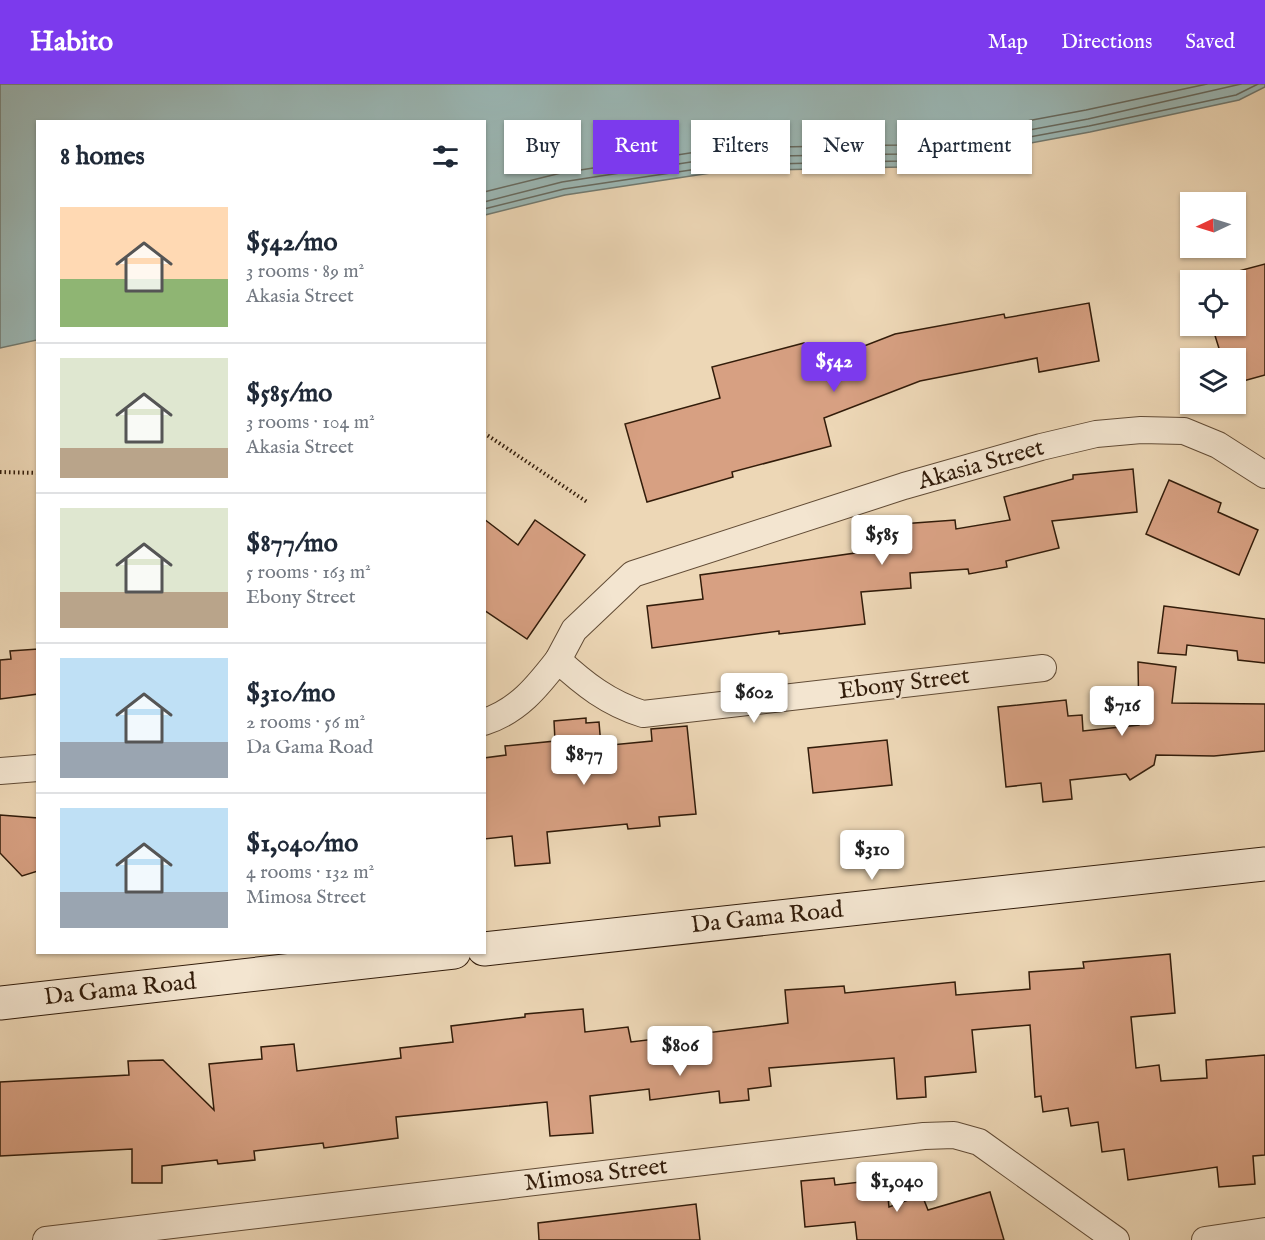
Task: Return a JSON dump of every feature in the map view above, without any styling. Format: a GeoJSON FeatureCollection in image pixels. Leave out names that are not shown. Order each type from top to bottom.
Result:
{"type":"FeatureCollection","features":[{"type":"Feature","properties":{"kind":"street","name":"Akasia Street"},"geometry":{"type":"LineString","coordinates":[[558,660],[574,630],[633,574],[904,486],[1041,447],[1096,434],[1141,430],[1184,431],[1218,445],[1265,476]]}},
{"type":"Feature","properties":{"kind":"street","name":"Ebony Street"},"geometry":{"type":"LineString","coordinates":[[558,660],[584,684],[617,706],[643,714],[1043,668]]}},
{"type":"Feature","properties":{"kind":"street"},"geometry":{"type":"LineString","coordinates":[[486,721],[508,713],[539,685],[558,660]]}},
{"type":"Feature","properties":{"kind":"street"},"geometry":{"type":"LineString","coordinates":[[0,771],[36,768]]}},
{"type":"Feature","properties":{"kind":"street","name":"Da Gama Road"},"geometry":{"type":"LineString","coordinates":[[486,949],[1265,864]]}},
{"type":"Feature","properties":{"kind":"street","name":"Da Gama Road"},"geometry":{"type":"LineString","coordinates":[[0,1003],[436,954]]}},
{"type":"Feature","properties":{"kind":"street","name":"Mimosa Street"},"geometry":{"type":"LineString","coordinates":[[46,1240],[924,1136],[954,1136],[979,1142],[1116,1240]]}},
{"type":"Feature","properties":{"kind":"street"},"geometry":{"type":"LineString","coordinates":[[1205,1240],[1265,1231]]}},
{"type":"Feature","properties":{"kind":"path"},"geometry":{"type":"LineString","coordinates":[[486,434],[586,502]]}},
{"type":"Feature","properties":{"kind":"path"},"geometry":{"type":"LineString","coordinates":[[0,472],[36,473]]}},
{"type":"Feature","properties":{"kind":"water"},"geometry":{"type":"Polygon","coordinates":[[[0,84],[1265,84],[1265,87],[1239,100],[1032,143],[1032,120],[897,120],[897,167],[885,167],[885,120],[802,120],[802,169],[790,170],[790,120],[691,120],[691,174],[704,174],[565,195],[486,215],[486,120],[36,120],[36,340],[0,348],[0,84]]]}},
{"type":"Feature","properties":{"kind":"building"},"geometry":{"type":"Polygon","coordinates":[[[1265,264],[1265,375],[1246,380],[1246,348],[1219,348],[1215,336],[1246,336],[1246,270],[1242,270],[1265,264]]]}},
{"type":"Feature","properties":{"kind":"building"},"geometry":{"type":"Polygon","coordinates":[[[1089,303],[1099,361],[1039,372],[1037,358],[920,381],[824,418],[831,446],[732,472],[733,477],[647,502],[625,424],[720,398],[712,367],[804,343],[810,367],[895,334],[1004,314],[1005,318],[1089,303]]]}},
{"type":"Feature","properties":{"kind":"building"},"geometry":{"type":"Polygon","coordinates":[[[1133,469],[1137,512],[1052,521],[1059,548],[1006,561],[1007,567],[969,574],[968,569],[910,573],[911,588],[861,592],[865,624],[779,634],[779,631],[652,648],[647,606],[703,599],[700,575],[862,552],[861,542],[902,538],[901,524],[955,520],[956,529],[1010,520],[1004,497],[1073,479],[1073,475],[1133,469]]]}},
{"type":"Feature","properties":{"kind":"building"},"geometry":{"type":"Polygon","coordinates":[[[1169,480],[1221,503],[1218,512],[1258,530],[1239,575],[1146,534],[1169,480]]]}},
{"type":"Feature","properties":{"kind":"building"},"geometry":{"type":"Polygon","coordinates":[[[535,520],[585,555],[527,639],[486,611],[486,521],[518,545],[535,520]]]}},
{"type":"Feature","properties":{"kind":"building"},"geometry":{"type":"Polygon","coordinates":[[[1164,606],[1265,619],[1265,663],[1238,660],[1237,651],[1187,645],[1186,655],[1158,653],[1164,606]]]}},
{"type":"Feature","properties":{"kind":"building"},"geometry":{"type":"Polygon","coordinates":[[[36,649],[36,694],[0,699],[0,660],[11,659],[10,651],[36,649]]]}},
{"type":"Feature","properties":{"kind":"building"},"geometry":{"type":"Polygon","coordinates":[[[1138,662],[1176,667],[1172,703],[1265,704],[1265,751],[1214,756],[1156,755],[1154,765],[1130,780],[1126,774],[1070,780],[1072,799],[1043,802],[1041,783],[1006,787],[998,707],[1066,700],[1068,716],[1082,715],[1083,731],[1139,725],[1138,662]]]}},
{"type":"Feature","properties":{"kind":"building"},"geometry":{"type":"Polygon","coordinates":[[[586,718],[586,723],[599,722],[601,746],[652,741],[651,729],[687,726],[696,814],[659,817],[660,826],[628,829],[627,824],[547,832],[550,863],[515,866],[512,836],[486,839],[486,758],[506,755],[505,746],[555,741],[554,721],[586,718]]]}},
{"type":"Feature","properties":{"kind":"building"},"geometry":{"type":"Polygon","coordinates":[[[887,740],[892,785],[813,793],[808,748],[887,740]]]}},
{"type":"Feature","properties":{"kind":"building"},"geometry":{"type":"Polygon","coordinates":[[[0,815],[36,818],[36,872],[22,876],[0,853],[0,815]]]}},
{"type":"Feature","properties":{"kind":"building"},"geometry":{"type":"Polygon","coordinates":[[[1170,954],[1175,1013],[1131,1017],[1136,1068],[1159,1065],[1161,1081],[1207,1078],[1206,1060],[1265,1055],[1265,1155],[1253,1156],[1255,1184],[1219,1187],[1217,1167],[1128,1180],[1124,1149],[1102,1152],[1098,1122],[1071,1126],[1068,1108],[1043,1112],[1041,1096],[1035,1097],[1030,1025],[972,1030],[976,1072],[925,1077],[926,1097],[897,1099],[894,1058],[769,1068],[771,1086],[748,1089],[749,1100],[720,1103],[719,1091],[650,1100],[649,1089],[590,1096],[593,1133],[550,1136],[547,1102],[396,1117],[398,1138],[324,1148],[323,1143],[254,1151],[255,1160],[218,1164],[217,1160],[162,1166],[162,1183],[132,1183],[132,1149],[0,1156],[0,1082],[129,1075],[128,1061],[163,1060],[214,1110],[209,1064],[262,1059],[261,1047],[294,1044],[297,1071],[401,1058],[400,1048],[453,1042],[451,1026],[525,1017],[525,1014],[583,1009],[585,1032],[628,1027],[631,1042],[788,1023],[785,990],[844,986],[845,993],[955,982],[956,995],[1030,989],[1029,972],[1084,968],[1083,962],[1170,954]]]}},
{"type":"Feature","properties":{"kind":"building"},"geometry":{"type":"Polygon","coordinates":[[[834,1178],[835,1185],[886,1179],[889,1207],[922,1195],[928,1210],[990,1192],[1004,1240],[857,1240],[855,1222],[805,1227],[801,1181],[834,1178]]]}},
{"type":"Feature","properties":{"kind":"building"},"geometry":{"type":"Polygon","coordinates":[[[696,1204],[700,1240],[539,1240],[538,1223],[696,1204]]]}}]}
